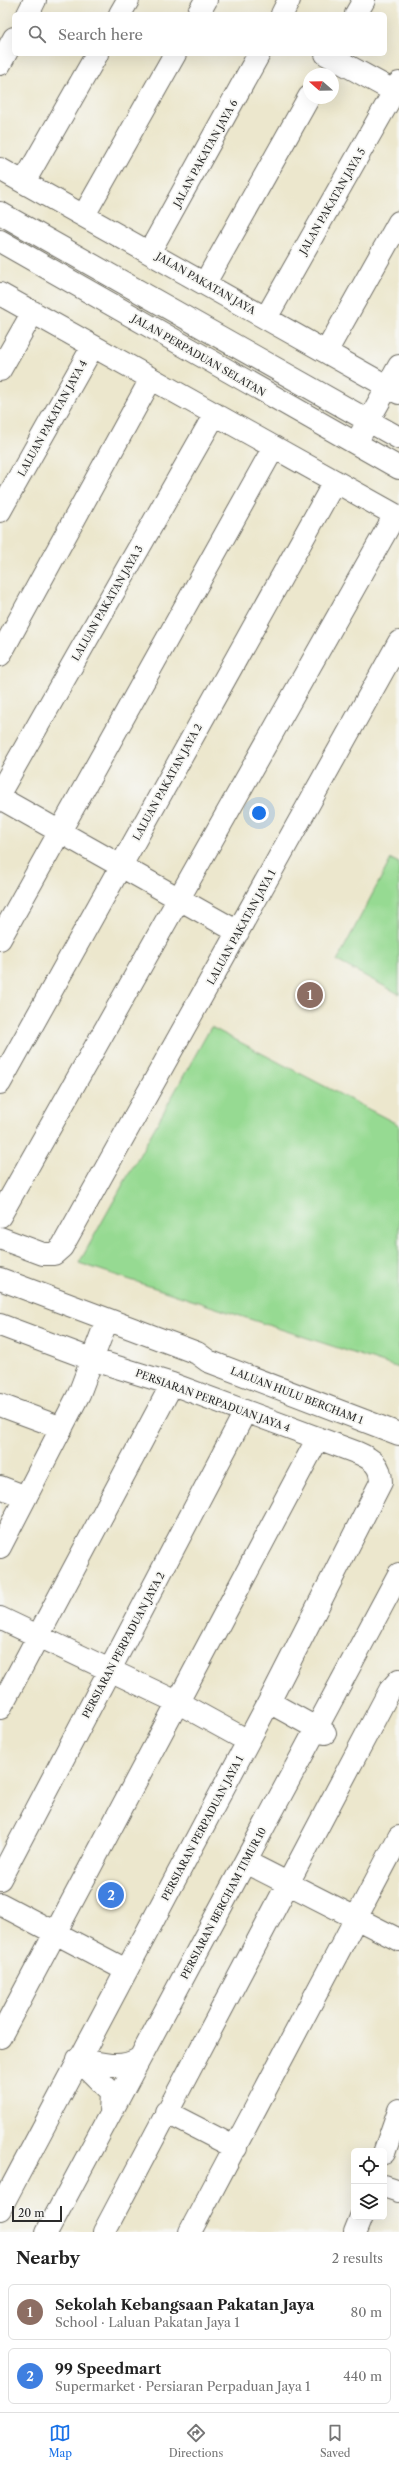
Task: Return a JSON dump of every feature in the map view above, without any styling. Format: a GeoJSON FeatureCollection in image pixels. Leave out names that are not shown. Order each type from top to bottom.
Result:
{"type":"FeatureCollection","features":[{"type":"Feature","properties":{"kind":"street"},"geometry":{"type":"LineString","coordinates":[[29,12],[35,0]]}},
{"type":"Feature","properties":{"kind":"street"},"geometry":{"type":"LineString","coordinates":[[121,12],[128,0]]}},
{"type":"Feature","properties":{"kind":"street"},"geometry":{"type":"LineString","coordinates":[[199,12],[206,0]]}},
{"type":"Feature","properties":{"kind":"street"},"geometry":{"type":"LineString","coordinates":[[283,12],[289,0]]}},
{"type":"Feature","properties":{"kind":"street"},"geometry":{"type":"LineString","coordinates":[[357,12],[364,0]]}},
{"type":"Feature","properties":{"kind":"street"},"geometry":{"type":"LineString","coordinates":[[0,64],[12,42]]}},
{"type":"Feature","properties":{"kind":"street"},"geometry":{"type":"LineString","coordinates":[[24,182],[96,56]]}},
{"type":"Feature","properties":{"kind":"street"},"geometry":{"type":"LineString","coordinates":[[84,215],[175,56]]}},
{"type":"Feature","properties":{"kind":"street","name":"JALAN PAKATAN JAYA 6"},"geometry":{"type":"LineString","coordinates":[[150,251],[258,56]]}},
{"type":"Feature","properties":{"kind":"street"},"geometry":{"type":"LineString","coordinates":[[328,60],[397,90]]}},
{"type":"Feature","properties":{"kind":"street","name":"JALAN PAKATAN JAYA 5"},"geometry":{"type":"LineString","coordinates":[[266,318],[397,90]]}},
{"type":"Feature","properties":{"kind":"street"},"geometry":{"type":"LineString","coordinates":[[205,284],[305,104]]}},
{"type":"Feature","properties":{"kind":"street","name":"JALAN PAKATAN JAYA"},"geometry":{"type":"LineString","coordinates":[[0,169],[150,251],[205,284],[393,390]]}},
{"type":"Feature","properties":{"kind":"street"},"geometry":{"type":"LineString","coordinates":[[0,213],[399,438]]}},
{"type":"Feature","properties":{"kind":"street"},"geometry":{"type":"LineString","coordinates":[[326,352],[399,222]]}},
{"type":"Feature","properties":{"kind":"street","name":"JALAN PERPADUAN SELATAN"},"geometry":{"type":"LineString","coordinates":[[0,241],[399,468]]}},
{"type":"Feature","properties":{"kind":"street"},"geometry":{"type":"LineString","coordinates":[[0,294],[397,516],[0,1216]]}},
{"type":"Feature","properties":{"kind":"street"},"geometry":{"type":"LineString","coordinates":[[0,370],[33,312]]}},
{"type":"Feature","properties":{"kind":"street","name":"LALUAN PAKATAN JAYA 4"},"geometry":{"type":"LineString","coordinates":[[0,511],[92,346]]}},
{"type":"Feature","properties":{"kind":"street"},"geometry":{"type":"LineString","coordinates":[[355,443],[368,421],[393,390],[399,366]]}},
{"type":"Feature","properties":{"kind":"street"},"geometry":{"type":"LineString","coordinates":[[0,655],[151,379]]}},
{"type":"Feature","properties":{"kind":"street","name":"LALUAN PAKATAN JAYA 3"},"geometry":{"type":"LineString","coordinates":[[0,792],[215,414]]}},
{"type":"Feature","properties":{"kind":"street"},"geometry":{"type":"LineString","coordinates":[[0,939],[274,447]]}},
{"type":"Feature","properties":{"kind":"street","name":"LALUAN PAKATAN JAYA 2"},"geometry":{"type":"LineString","coordinates":[[0,1083],[335,481]]}},
{"type":"Feature","properties":{"kind":"street","name":"LALUAN PAKATAN JAYA 1"},"geometry":{"type":"LineString","coordinates":[[0,1238],[43,1254],[54,1254],[62,1247],[399,642]]}},
{"type":"Feature","properties":{"kind":"street"},"geometry":{"type":"LineString","coordinates":[[0,798],[238,932]]}},
{"type":"Feature","properties":{"kind":"street","name":"LALUAN HULU BERCHAM 1"},"geometry":{"type":"LineString","coordinates":[[0,1279],[197,1353],[208,1361],[388,1421],[399,1434]]}},
{"type":"Feature","properties":{"kind":"street"},"geometry":{"type":"LineString","coordinates":[[0,1547],[79,1394],[107,1320]]}},
{"type":"Feature","properties":{"kind":"street","name":"PERSIARAN PERPADUAN JAYA 4"},"geometry":{"type":"LineString","coordinates":[[0,1326],[91,1359],[172,1384],[358,1453]]}},
{"type":"Feature","properties":{"kind":"street"},"geometry":{"type":"LineString","coordinates":[[0,1708],[172,1384]]}},
{"type":"Feature","properties":{"kind":"street"},"geometry":{"type":"LineString","coordinates":[[0,1405],[62,1428]]}},
{"type":"Feature","properties":{"kind":"street","name":"PERSIARAN PERPADUAN JAYA 2"},"geometry":{"type":"LineString","coordinates":[[0,1879],[245,1412]]}},
{"type":"Feature","properties":{"kind":"street"},"geometry":{"type":"LineString","coordinates":[[388,1421],[399,1440]]}},
{"type":"Feature","properties":{"kind":"street"},"geometry":{"type":"LineString","coordinates":[[0,2037],[318,1438]]}},
{"type":"Feature","properties":{"kind":"street","name":"PERSIARAN PERPADUAN JAYA 1"},"geometry":{"type":"LineString","coordinates":[[0,2209],[269,1702],[382,1482],[378,1467],[374,1461],[358,1453]]}},
{"type":"Feature","properties":{"kind":"street"},"geometry":{"type":"LineString","coordinates":[[0,1487],[26,1497]]}},
{"type":"Feature","properties":{"kind":"street","name":"PERSIARAN BERCHAM TIMUR 10"},"geometry":{"type":"LineString","coordinates":[[57,2232],[321,1730],[399,1574]]}},
{"type":"Feature","properties":{"kind":"street","name":"PERSIARAN BERCHAM TIMUR 10"},"geometry":{"type":"LineString","coordinates":[[321,1730],[399,1596]]}},
{"type":"Feature","properties":{"kind":"street"},"geometry":{"type":"LineString","coordinates":[[0,1618],[177,1702],[248,1741]]}},
{"type":"Feature","properties":{"kind":"street"},"geometry":{"type":"LineString","coordinates":[[104,2232],[166,2112],[289,1884],[390,1690],[399,1680]]}},
{"type":"Feature","properties":{"kind":"street"},"geometry":{"type":"LineString","coordinates":[[269,1702],[321,1730]]}},
{"type":"Feature","properties":{"kind":"street"},"geometry":{"type":"LineString","coordinates":[[190,2232],[236,2148],[354,1919],[399,1837]]}},
{"type":"Feature","properties":{"kind":"street"},"geometry":{"type":"LineString","coordinates":[[250,1864],[354,1919],[399,1940]]}},
{"type":"Feature","properties":{"kind":"street","name":"PERSIARAN BERCHAM TIMUR 10"},"geometry":{"type":"LineString","coordinates":[[47,2232],[140,2058],[250,1864]]}},
{"type":"Feature","properties":{"kind":"street"},"geometry":{"type":"LineString","coordinates":[[0,1904],[126,1970]]}},
{"type":"Feature","properties":{"kind":"street"},"geometry":{"type":"LineString","coordinates":[[78,2060],[120,2066],[128,2065],[140,2058]]}},
{"type":"Feature","properties":{"kind":"street"},"geometry":{"type":"LineString","coordinates":[[78,2060],[111,2092],[110,2113]]}},
{"type":"Feature","properties":{"kind":"street"},"geometry":{"type":"LineString","coordinates":[[386,2148],[399,2110]]}},
{"type":"Feature","properties":{"kind":"street"},"geometry":{"type":"LineString","coordinates":[[166,2112],[236,2148]]}},
{"type":"Feature","properties":{"kind":"street"},"geometry":{"type":"LineString","coordinates":[[387,2187],[399,2191]]}},
{"type":"Feature","properties":{"kind":"street"},"geometry":{"type":"LineString","coordinates":[[356,2232],[360,2220]]}},
{"type":"Feature","properties":{"kind":"green space"},"geometry":{"type":"Polygon","coordinates":[[[391,859],[399,863],[399,994],[337,961],[391,859]]]}},
{"type":"Feature","properties":{"kind":"green space"},"geometry":{"type":"Polygon","coordinates":[[[211,1027],[399,1125],[399,1368],[79,1263],[211,1027]]]}},
{"type":"Feature","properties":{"kind":"place","name":"Sekolah Kebangsaan Pakatan Jaya"},"geometry":{"type":"Point","coordinates":[310,995]}},
{"type":"Feature","properties":{"kind":"place","name":"99 Speedmart"},"geometry":{"type":"Point","coordinates":[111,1895]}}]}
